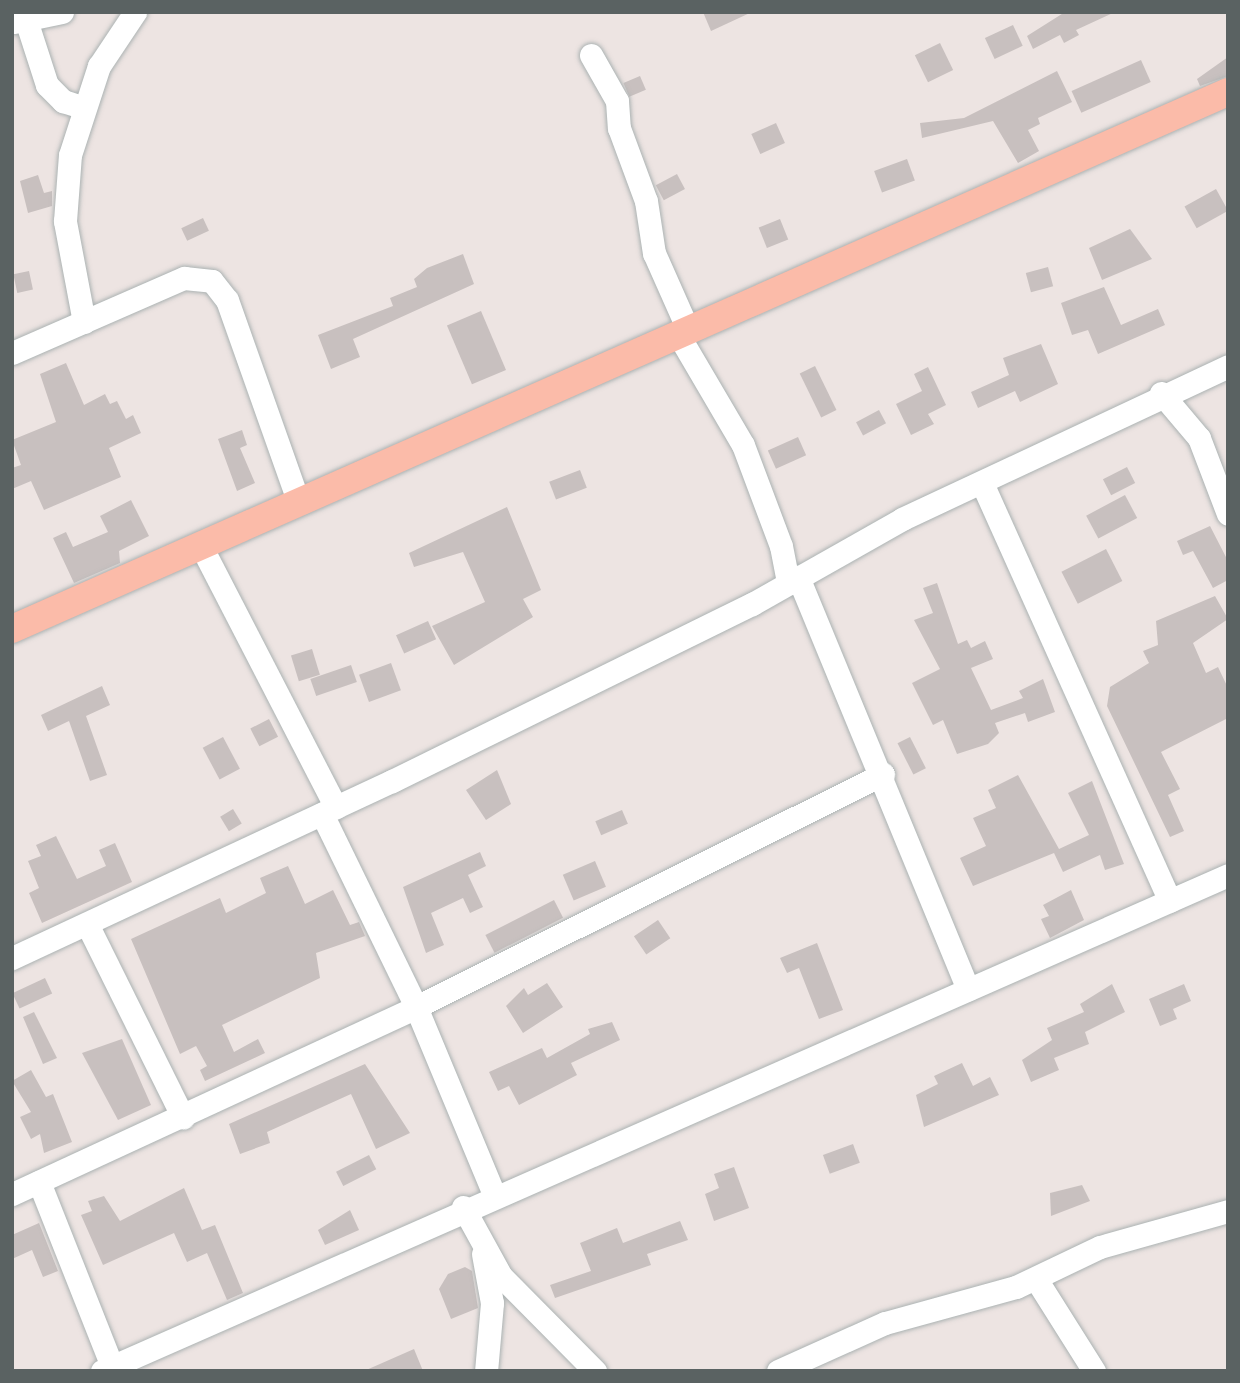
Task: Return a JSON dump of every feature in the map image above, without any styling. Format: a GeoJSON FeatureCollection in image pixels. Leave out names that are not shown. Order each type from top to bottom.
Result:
{"type":"FeatureCollection","features":[{"type":"Feature","properties":{"kind":"main road"},"geometry":{"type":"LineString","coordinates":[[12,629],[1228,92]]}},
{"type":"Feature","properties":{"kind":"street"},"geometry":{"type":"LineString","coordinates":[[62,12],[19,21],[47,85],[63,102],[82,107]]}},
{"type":"Feature","properties":{"kind":"street"},"geometry":{"type":"LineString","coordinates":[[84,321],[65,191],[82,107],[99,66],[135,12]]}},
{"type":"Feature","properties":{"kind":"street"},"geometry":{"type":"LineString","coordinates":[[591,55],[617,101],[619,128],[646,201],[654,253],[684,334],[743,444],[793,580],[883,774],[968,989]]}},
{"type":"Feature","properties":{"kind":"street"},"geometry":{"type":"LineString","coordinates":[[12,353],[184,278],[212,281],[227,300],[299,503]]}},
{"type":"Feature","properties":{"kind":"street"},"geometry":{"type":"LineString","coordinates":[[12,958],[329,811],[1161,393],[1228,366]]}},
{"type":"Feature","properties":{"kind":"street"},"geometry":{"type":"LineString","coordinates":[[1161,393],[1199,438],[1228,513]]}},
{"type":"Feature","properties":{"kind":"street"},"geometry":{"type":"LineString","coordinates":[[982,483],[1170,901]]}},
{"type":"Feature","properties":{"kind":"street"},"geometry":{"type":"LineString","coordinates":[[201,546],[329,811],[416,1007],[494,1194]]}},
{"type":"Feature","properties":{"kind":"street"},"geometry":{"type":"LineString","coordinates":[[12,1194],[416,1007],[883,774]]}},
{"type":"Feature","properties":{"kind":"street"},"geometry":{"type":"LineString","coordinates":[[39,1182],[107,1368],[463,1207],[1228,875]]}},
{"type":"Feature","properties":{"kind":"street"},"geometry":{"type":"LineString","coordinates":[[87,923],[183,1116]]}},
{"type":"Feature","properties":{"kind":"street"},"geometry":{"type":"LineString","coordinates":[[463,1207],[507,1282],[595,1371]]}},
{"type":"Feature","properties":{"kind":"street"},"geometry":{"type":"LineString","coordinates":[[784,1370],[885,1323],[1036,1279],[1100,1247],[1228,1210]]}},
{"type":"Feature","properties":{"kind":"street"},"geometry":{"type":"LineString","coordinates":[[480,1237],[492,1303],[486,1371]]}},
{"type":"Feature","properties":{"kind":"street"},"geometry":{"type":"LineString","coordinates":[[1036,1279],[1094,1371]]}},
{"type":"Feature","properties":{"kind":"building"},"geometry":{"type":"Polygon","coordinates":[[[703,12],[752,12],[711,31],[703,12]]]}},
{"type":"Feature","properties":{"kind":"building"},"geometry":{"type":"Polygon","coordinates":[[[1065,12],[1115,12],[1076,30],[1079,35],[1064,43],[1060,35],[1033,49],[1027,36],[1065,12]]]}},
{"type":"Feature","properties":{"kind":"building"},"geometry":{"type":"Polygon","coordinates":[[[1013,25],[1023,46],[995,59],[985,38],[1013,25]]]}},
{"type":"Feature","properties":{"kind":"building"},"geometry":{"type":"Polygon","coordinates":[[[940,43],[953,70],[928,82],[915,55],[940,43]]]}},
{"type":"Feature","properties":{"kind":"building"},"geometry":{"type":"Polygon","coordinates":[[[1228,57],[1228,76],[1200,86],[1197,79],[1228,57]]]}},
{"type":"Feature","properties":{"kind":"building"},"geometry":{"type":"Polygon","coordinates":[[[1141,60],[1151,82],[1081,113],[1072,91],[1141,60]]]}},
{"type":"Feature","properties":{"kind":"building"},"geometry":{"type":"Polygon","coordinates":[[[1057,71],[1072,102],[1038,118],[1040,124],[1028,130],[1039,151],[1018,163],[993,121],[922,138],[920,123],[964,118],[1057,71]]]}},
{"type":"Feature","properties":{"kind":"building"},"geometry":{"type":"Polygon","coordinates":[[[640,76],[646,90],[629,97],[623,83],[640,76]]]}},
{"type":"Feature","properties":{"kind":"building"},"geometry":{"type":"Polygon","coordinates":[[[776,123],[785,143],[760,154],[751,134],[776,123]]]}},
{"type":"Feature","properties":{"kind":"building"},"geometry":{"type":"Polygon","coordinates":[[[907,159],[915,181],[882,193],[874,171],[907,159]]]}},
{"type":"Feature","properties":{"kind":"building"},"geometry":{"type":"Polygon","coordinates":[[[677,174],[685,189],[664,200],[656,185],[677,174]]]}},
{"type":"Feature","properties":{"kind":"building"},"geometry":{"type":"Polygon","coordinates":[[[38,175],[44,193],[52,191],[52,206],[28,213],[20,181],[38,175]]]}},
{"type":"Feature","properties":{"kind":"building"},"geometry":{"type":"Polygon","coordinates":[[[1216,189],[1228,211],[1197,228],[1185,206],[1216,189]]]}},
{"type":"Feature","properties":{"kind":"building"},"geometry":{"type":"Polygon","coordinates":[[[203,218],[209,231],[187,241],[181,228],[203,218]]]}},
{"type":"Feature","properties":{"kind":"building"},"geometry":{"type":"Polygon","coordinates":[[[780,219],[788,239],[767,248],[759,228],[780,219]]]}},
{"type":"Feature","properties":{"kind":"building"},"geometry":{"type":"Polygon","coordinates":[[[1130,229],[1152,259],[1102,280],[1089,248],[1130,229]]]}},
{"type":"Feature","properties":{"kind":"building"},"geometry":{"type":"Polygon","coordinates":[[[463,254],[474,284],[353,339],[360,357],[331,369],[318,335],[393,306],[390,298],[417,287],[414,279],[427,268],[463,254]]]}},
{"type":"Feature","properties":{"kind":"building"},"geometry":{"type":"Polygon","coordinates":[[[1048,267],[1053,286],[1031,292],[1026,273],[1048,267]]]}},
{"type":"Feature","properties":{"kind":"building"},"geometry":{"type":"Polygon","coordinates":[[[29,271],[33,290],[17,293],[13,274],[29,271]]]}},
{"type":"Feature","properties":{"kind":"building"},"geometry":{"type":"Polygon","coordinates":[[[1104,287],[1121,325],[1158,309],[1165,325],[1098,354],[1088,330],[1072,335],[1061,303],[1104,287]]]}},
{"type":"Feature","properties":{"kind":"building"},"geometry":{"type":"Polygon","coordinates":[[[481,311],[506,370],[472,384],[447,325],[481,311]]]}},
{"type":"Feature","properties":{"kind":"building"},"geometry":{"type":"Polygon","coordinates":[[[1041,344],[1058,384],[1020,402],[1015,391],[978,408],[971,392],[1009,375],[1003,358],[1041,344]]]}},
{"type":"Feature","properties":{"kind":"building"},"geometry":{"type":"Polygon","coordinates":[[[66,363],[84,405],[105,394],[110,404],[117,401],[126,419],[133,415],[141,433],[109,448],[121,477],[44,510],[31,481],[12,489],[12,468],[21,465],[12,440],[56,422],[40,374],[66,363]]]}},
{"type":"Feature","properties":{"kind":"building"},"geometry":{"type":"Polygon","coordinates":[[[815,366],[836,410],[821,417],[800,373],[815,366]]]}},
{"type":"Feature","properties":{"kind":"building"},"geometry":{"type":"Polygon","coordinates":[[[928,367],[946,405],[928,414],[934,424],[911,435],[896,404],[922,391],[914,374],[928,367]]]}},
{"type":"Feature","properties":{"kind":"building"},"geometry":{"type":"Polygon","coordinates":[[[879,410],[886,423],[863,435],[856,422],[879,410]]]}},
{"type":"Feature","properties":{"kind":"building"},"geometry":{"type":"Polygon","coordinates":[[[242,430],[247,445],[240,448],[255,483],[237,491],[218,439],[242,430]]]}},
{"type":"Feature","properties":{"kind":"building"},"geometry":{"type":"Polygon","coordinates":[[[798,437],[806,455],[776,469],[768,450],[798,437]]]}},
{"type":"Feature","properties":{"kind":"building"},"geometry":{"type":"Polygon","coordinates":[[[1127,467],[1135,483],[1111,495],[1103,479],[1127,467]]]}},
{"type":"Feature","properties":{"kind":"building"},"geometry":{"type":"Polygon","coordinates":[[[580,470],[587,488],[556,500],[549,482],[580,470]]]}},
{"type":"Feature","properties":{"kind":"building"},"geometry":{"type":"Polygon","coordinates":[[[1125,495],[1137,518],[1098,539],[1086,516],[1125,495]]]}},
{"type":"Feature","properties":{"kind":"building"},"geometry":{"type":"Polygon","coordinates":[[[131,500],[149,536],[119,551],[120,563],[74,583],[53,538],[66,532],[73,547],[108,532],[100,516],[131,500]]]}},
{"type":"Feature","properties":{"kind":"building"},"geometry":{"type":"Polygon","coordinates":[[[507,507],[541,590],[523,599],[533,617],[454,665],[432,626],[485,602],[463,552],[414,567],[409,553],[507,507]]]}},
{"type":"Feature","properties":{"kind":"building"},"geometry":{"type":"Polygon","coordinates":[[[1210,526],[1228,561],[1228,580],[1213,588],[1193,551],[1183,555],[1177,541],[1210,526]]]}},
{"type":"Feature","properties":{"kind":"building"},"geometry":{"type":"Polygon","coordinates":[[[1106,549],[1122,581],[1078,604],[1061,572],[1106,549]]]}},
{"type":"Feature","properties":{"kind":"building"},"geometry":{"type":"Polygon","coordinates":[[[937,583],[958,644],[967,640],[971,648],[985,641],[993,659],[971,668],[991,710],[1023,698],[1019,691],[1043,679],[1055,712],[1028,722],[1025,713],[995,723],[999,733],[988,744],[957,754],[943,720],[933,725],[912,683],[940,669],[914,620],[933,613],[923,588],[937,583]]]}},
{"type":"Feature","properties":{"kind":"building"},"geometry":{"type":"Polygon","coordinates":[[[1215,596],[1228,619],[1193,643],[1206,673],[1218,667],[1228,688],[1228,718],[1161,752],[1180,789],[1168,795],[1184,831],[1170,837],[1107,706],[1110,687],[1149,663],[1143,651],[1158,645],[1156,621],[1215,596]]]}},
{"type":"Feature","properties":{"kind":"building"},"geometry":{"type":"Polygon","coordinates":[[[428,621],[436,639],[404,654],[396,635],[428,621]]]}},
{"type":"Feature","properties":{"kind":"building"},"geometry":{"type":"Polygon","coordinates":[[[312,649],[320,675],[299,681],[291,655],[312,649]]]}},
{"type":"Feature","properties":{"kind":"building"},"geometry":{"type":"Polygon","coordinates":[[[391,663],[401,690],[369,702],[359,675],[391,663]]]}},
{"type":"Feature","properties":{"kind":"building"},"geometry":{"type":"Polygon","coordinates":[[[351,665],[357,682],[316,696],[310,679],[351,665]]]}},
{"type":"Feature","properties":{"kind":"building"},"geometry":{"type":"Polygon","coordinates":[[[102,686],[110,705],[86,716],[107,775],[90,781],[69,721],[48,731],[41,715],[102,686]]]}},
{"type":"Feature","properties":{"kind":"building"},"geometry":{"type":"Polygon","coordinates":[[[269,719],[278,737],[259,746],[250,729],[269,719]]]}},
{"type":"Feature","properties":{"kind":"building"},"geometry":{"type":"Polygon","coordinates":[[[223,737],[240,769],[220,780],[203,748],[223,737]]]}},
{"type":"Feature","properties":{"kind":"building"},"geometry":{"type":"Polygon","coordinates":[[[910,737],[926,768],[913,775],[898,743],[910,737]]]}},
{"type":"Feature","properties":{"kind":"building"},"geometry":{"type":"Polygon","coordinates":[[[497,770],[511,804],[486,820],[466,790],[497,770]]]}},
{"type":"Feature","properties":{"kind":"building"},"geometry":{"type":"Polygon","coordinates":[[[1018,775],[1059,849],[1089,835],[1068,793],[1092,781],[1124,864],[1105,870],[1100,855],[1063,872],[1054,853],[973,886],[960,858],[986,846],[973,818],[996,808],[988,790],[1018,775]]]}},
{"type":"Feature","properties":{"kind":"building"},"geometry":{"type":"Polygon","coordinates":[[[233,809],[242,824],[229,831],[220,817],[233,809]]]}},
{"type":"Feature","properties":{"kind":"building"},"geometry":{"type":"Polygon","coordinates":[[[622,810],[628,824],[601,835],[595,821],[622,810]]]}},
{"type":"Feature","properties":{"kind":"building"},"geometry":{"type":"Polygon","coordinates":[[[56,836],[77,879],[106,866],[99,850],[115,843],[132,882],[42,923],[29,893],[39,888],[28,861],[41,856],[36,845],[56,836]]]}},
{"type":"Feature","properties":{"kind":"building"},"geometry":{"type":"Polygon","coordinates":[[[480,852],[486,866],[468,875],[483,907],[470,913],[463,898],[431,913],[444,945],[426,953],[403,887],[480,852]]]}},
{"type":"Feature","properties":{"kind":"building"},"geometry":{"type":"Polygon","coordinates":[[[595,861],[606,887],[574,900],[563,875],[595,861]]]}},
{"type":"Feature","properties":{"kind":"building"},"geometry":{"type":"Polygon","coordinates":[[[288,866],[305,904],[333,890],[350,925],[359,922],[365,936],[316,953],[320,978],[222,1025],[234,1052],[258,1039],[265,1053],[205,1081],[200,1070],[207,1066],[196,1046],[180,1054],[131,939],[220,898],[226,913],[266,893],[260,878],[288,866]]]}},
{"type":"Feature","properties":{"kind":"building"},"geometry":{"type":"Polygon","coordinates":[[[1071,890],[1084,920],[1050,938],[1041,919],[1049,916],[1043,905],[1071,890]]]}},
{"type":"Feature","properties":{"kind":"building"},"geometry":{"type":"Polygon","coordinates":[[[554,900],[563,918],[494,953],[485,935],[554,900]]]}},
{"type":"Feature","properties":{"kind":"building"},"geometry":{"type":"Polygon","coordinates":[[[658,920],[670,938],[646,954],[634,936],[658,920]]]}},
{"type":"Feature","properties":{"kind":"building"},"geometry":{"type":"Polygon","coordinates":[[[817,943],[843,1010],[819,1019],[799,968],[787,973],[780,958],[817,943]]]}},
{"type":"Feature","properties":{"kind":"building"},"geometry":{"type":"Polygon","coordinates":[[[45,978],[52,993],[20,1009],[12,993],[45,978]]]}},
{"type":"Feature","properties":{"kind":"building"},"geometry":{"type":"Polygon","coordinates":[[[547,983],[563,1007],[523,1033],[506,1006],[524,988],[528,995],[547,983]]]}},
{"type":"Feature","properties":{"kind":"building"},"geometry":{"type":"Polygon","coordinates":[[[1112,984],[1125,1012],[1085,1032],[1089,1044],[1054,1058],[1059,1070],[1031,1082],[1022,1060],[1052,1040],[1047,1028],[1084,1012],[1080,1004],[1112,984]]]}},
{"type":"Feature","properties":{"kind":"building"},"geometry":{"type":"Polygon","coordinates":[[[1184,984],[1191,1001],[1173,1009],[1177,1019],[1160,1026],[1149,999],[1184,984]]]}},
{"type":"Feature","properties":{"kind":"building"},"geometry":{"type":"Polygon","coordinates":[[[34,1012],[57,1058],[43,1064],[23,1017],[34,1012]]]}},
{"type":"Feature","properties":{"kind":"building"},"geometry":{"type":"Polygon","coordinates":[[[612,1022],[620,1040],[571,1063],[577,1075],[519,1105],[509,1086],[498,1091],[489,1072],[542,1048],[547,1058],[590,1034],[588,1029],[612,1022]]]}},
{"type":"Feature","properties":{"kind":"building"},"geometry":{"type":"Polygon","coordinates":[[[122,1039],[151,1105],[118,1120],[82,1053],[122,1039]]]}},
{"type":"Feature","properties":{"kind":"building"},"geometry":{"type":"Polygon","coordinates":[[[962,1063],[973,1086],[990,1077],[999,1095],[924,1127],[916,1095],[938,1084],[934,1076],[962,1063]]]}},
{"type":"Feature","properties":{"kind":"building"},"geometry":{"type":"Polygon","coordinates":[[[365,1064],[410,1133],[376,1149],[351,1094],[267,1132],[270,1143],[240,1154],[229,1124],[365,1064]]]}},
{"type":"Feature","properties":{"kind":"building"},"geometry":{"type":"Polygon","coordinates":[[[31,1070],[46,1097],[53,1094],[72,1142],[44,1153],[40,1134],[31,1139],[20,1117],[31,1112],[12,1081],[31,1070]]]}},
{"type":"Feature","properties":{"kind":"building"},"geometry":{"type":"Polygon","coordinates":[[[853,1144],[860,1163],[830,1174],[823,1155],[853,1144]]]}},
{"type":"Feature","properties":{"kind":"building"},"geometry":{"type":"Polygon","coordinates":[[[369,1155],[376,1169],[343,1186],[336,1172],[369,1155]]]}},
{"type":"Feature","properties":{"kind":"building"},"geometry":{"type":"Polygon","coordinates":[[[734,1167],[749,1208],[714,1221],[705,1194],[719,1188],[714,1174],[734,1167]]]}},
{"type":"Feature","properties":{"kind":"building"},"geometry":{"type":"Polygon","coordinates":[[[1082,1185],[1090,1201],[1051,1216],[1050,1193],[1082,1185]]]}},
{"type":"Feature","properties":{"kind":"building"},"geometry":{"type":"Polygon","coordinates":[[[184,1188],[202,1230],[215,1225],[243,1293],[227,1300],[207,1253],[187,1262],[174,1233],[103,1265],[81,1215],[92,1211],[88,1201],[104,1196],[120,1221],[184,1188]]]}},
{"type":"Feature","properties":{"kind":"building"},"geometry":{"type":"Polygon","coordinates":[[[350,1210],[359,1230],[325,1245],[318,1230],[350,1210]]]}},
{"type":"Feature","properties":{"kind":"building"},"geometry":{"type":"Polygon","coordinates":[[[680,1221],[688,1240],[647,1254],[651,1265],[555,1298],[550,1285],[591,1271],[580,1243],[617,1228],[623,1243],[680,1221]]]}},
{"type":"Feature","properties":{"kind":"building"},"geometry":{"type":"Polygon","coordinates":[[[39,1223],[58,1271],[43,1277],[32,1250],[12,1259],[12,1235],[39,1223]]]}},
{"type":"Feature","properties":{"kind":"building"},"geometry":{"type":"Polygon","coordinates":[[[465,1267],[472,1271],[478,1308],[451,1319],[439,1289],[448,1274],[465,1267]]]}},
{"type":"Feature","properties":{"kind":"building"},"geometry":{"type":"Polygon","coordinates":[[[414,1349],[423,1371],[364,1371],[414,1349]]]}}]}
